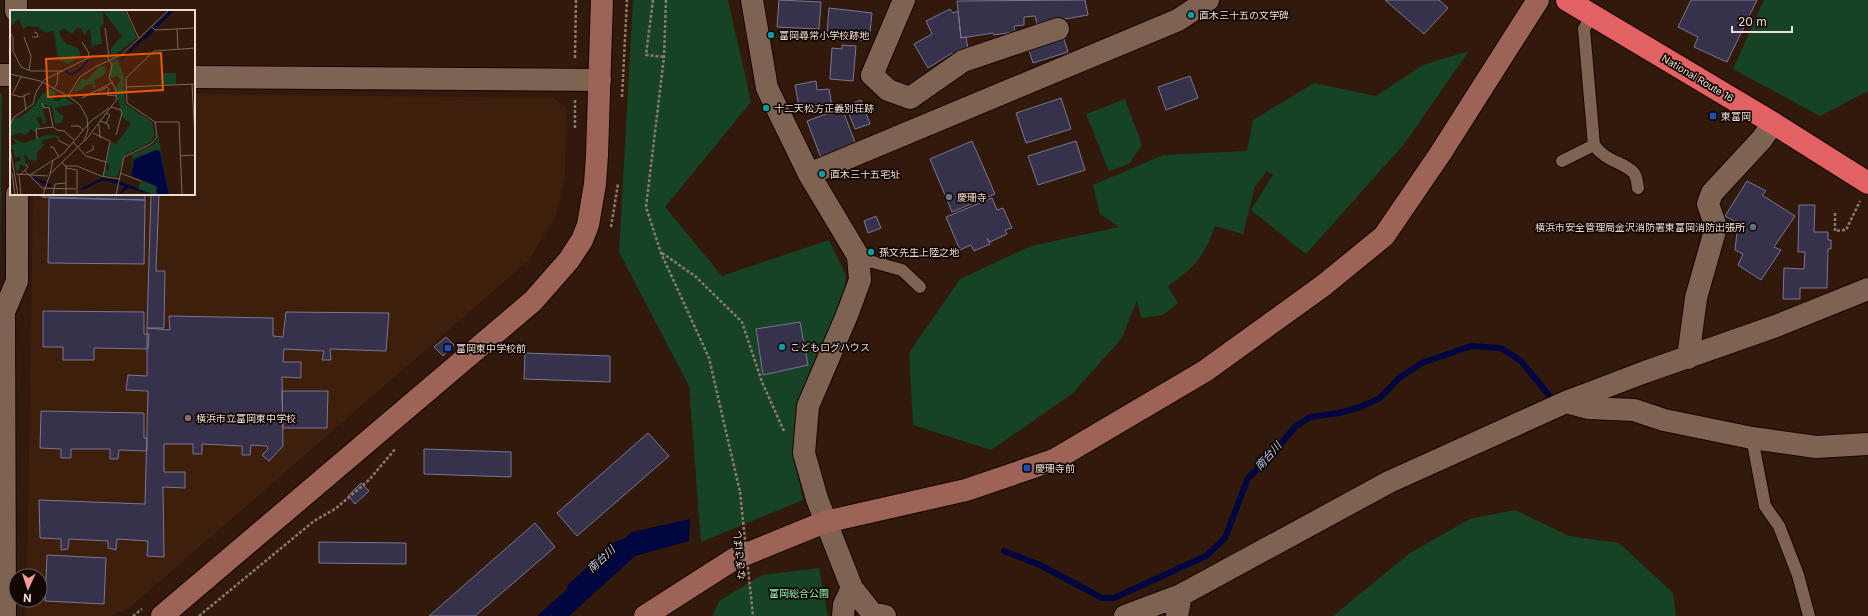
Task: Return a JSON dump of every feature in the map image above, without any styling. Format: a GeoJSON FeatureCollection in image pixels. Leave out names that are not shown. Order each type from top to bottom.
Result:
{"type":"FeatureCollection","features":[{"type":"Feature","properties":{"kind":"highway","name":"National Route 16"},"geometry":{"type":"LineString","coordinates":[[1567,0],[1773,122],[1865,191]]}},
{"type":"Feature","properties":{"kind":"street"},"geometry":{"type":"LineString","coordinates":[[153,612],[533,301],[569,260],[582,240],[588,225],[591,207],[597,155],[602,0]]}},
{"type":"Feature","properties":{"kind":"street"},"geometry":{"type":"LineString","coordinates":[[752,0],[767,88],[809,174],[858,256],[860,280],[847,315],[808,406],[804,453],[825,522],[852,588],[872,613],[885,616]]}},
{"type":"Feature","properties":{"kind":"street"},"geometry":{"type":"LineString","coordinates":[[904,0],[872,75],[888,90],[910,98],[963,61],[1058,29]]}},
{"type":"Feature","properties":{"kind":"street"},"geometry":{"type":"LineString","coordinates":[[809,174],[1178,20],[1208,0]]}},
{"type":"Feature","properties":{"kind":"street"},"geometry":{"type":"LineString","coordinates":[[644,616],[734,560],[825,522],[966,490],[1054,460],[1205,371],[1324,285],[1384,236],[1440,154],[1538,0]]}},
{"type":"Feature","properties":{"kind":"street"},"geometry":{"type":"LineString","coordinates":[[195,77],[600,80]]}},
{"type":"Feature","properties":{"kind":"street"},"geometry":{"type":"LineString","coordinates":[[1688,358],[1696,298],[1716,227],[1708,204],[1712,193],[1762,139],[1773,122]]}},
{"type":"Feature","properties":{"kind":"street"},"geometry":{"type":"LineString","coordinates":[[5,616],[4,312],[5,298],[17,281],[17,195]]}},
{"type":"Feature","properties":{"kind":"street"},"geometry":{"type":"LineString","coordinates":[[1125,616],[1179,606],[1389,482],[1566,402],[1776,326],[1868,289]]}},
{"type":"Feature","properties":{"kind":"street"},"geometry":{"type":"LineString","coordinates":[[1566,402],[1589,408],[1634,410],[1664,420],[1752,438],[1816,447],[1868,444]]}},
{"type":"Feature","properties":{"kind":"street"},"geometry":{"type":"LineString","coordinates":[[843,616],[844,605],[852,588]]}},
{"type":"Feature","properties":{"kind":"lane"},"geometry":{"type":"LineString","coordinates":[[1592,15],[1584,29],[1594,145],[1601,155],[1633,172],[1637,178],[1638,188]]}},
{"type":"Feature","properties":{"kind":"lane"},"geometry":{"type":"LineString","coordinates":[[1562,161],[1594,145]]}},
{"type":"Feature","properties":{"kind":"lane"},"geometry":{"type":"LineString","coordinates":[[858,261],[873,262],[902,270],[920,287]]}},
{"type":"Feature","properties":{"kind":"lane"},"geometry":{"type":"LineString","coordinates":[[1752,438],[1765,506],[1779,526],[1798,575],[1809,616]]}},
{"type":"Feature","properties":{"kind":"path"},"geometry":{"type":"LineString","coordinates":[[575,135],[574,92],[568,86],[568,70],[575,62],[576,0]]}},
{"type":"Feature","properties":{"kind":"path"},"geometry":{"type":"LineString","coordinates":[[627,0],[627,14]]}},
{"type":"Feature","properties":{"kind":"path"},"geometry":{"type":"LineString","coordinates":[[654,0],[646,55],[664,57]]}},
{"type":"Feature","properties":{"kind":"path","name":"なぎさばし"},"geometry":{"type":"LineString","coordinates":[[666,0],[664,57],[646,207],[661,253],[709,358],[740,492],[753,616]]}},
{"type":"Feature","properties":{"kind":"path"},"geometry":{"type":"LineString","coordinates":[[1835,213],[1835,231],[1846,230],[1865,191]]}},
{"type":"Feature","properties":{"kind":"path"},"geometry":{"type":"LineString","coordinates":[[661,253],[695,276],[742,322],[762,382],[793,453],[804,453]]}},
{"type":"Feature","properties":{"kind":"path"},"geometry":{"type":"LineString","coordinates":[[133,616],[153,612]]}},
{"type":"Feature","properties":{"kind":"shaded area","name":"横浜市立富岡東中学校"},"geometry":{"type":"Polygon","coordinates":[[[195,94],[554,98],[566,108],[565,177],[556,216],[529,260],[128,609],[109,616],[26,616],[26,608],[48,608],[48,568],[27,568],[33,195],[195,195],[195,94]]]}},
{"type":"Feature","properties":{"kind":"shaded area"},"geometry":{"type":"Polygon","coordinates":[[[690,519],[689,541],[635,556],[569,616],[537,616],[632,532],[690,519]]]}},
{"type":"Feature","properties":{"kind":"green space"},"geometry":{"type":"Polygon","coordinates":[[[633,0],[728,0],[751,102],[665,207],[722,276],[829,240],[846,275],[843,307],[793,453],[803,500],[701,542],[689,386],[619,252],[633,0]]]}},
{"type":"Feature","properties":{"kind":"green space"},"geometry":{"type":"Polygon","coordinates":[[[1764,0],[1868,0],[1868,91],[1820,116],[1733,69],[1764,0]]]}},
{"type":"Feature","properties":{"kind":"green space"},"geometry":{"type":"Polygon","coordinates":[[[1469,51],[1404,144],[1306,254],[1251,210],[1273,175],[1267,171],[1255,186],[1243,234],[1215,226],[1207,246],[1198,260],[1192,267],[1168,286],[1178,303],[1163,315],[1141,318],[1137,300],[1122,338],[1072,394],[991,450],[913,425],[909,353],[960,279],[1031,246],[1119,227],[1100,214],[1093,185],[1163,155],[1247,151],[1253,120],[1314,83],[1376,96],[1423,65],[1469,51]]]}},
{"type":"Feature","properties":{"kind":"green space"},"geometry":{"type":"Polygon","coordinates":[[[0,94],[2,94],[0,277],[0,94]]]}},
{"type":"Feature","properties":{"kind":"green space"},"geometry":{"type":"Polygon","coordinates":[[[1125,99],[1142,145],[1129,164],[1109,171],[1086,114],[1125,99]]]}},
{"type":"Feature","properties":{"kind":"green space"},"geometry":{"type":"Polygon","coordinates":[[[1515,510],[1569,536],[1619,543],[1673,593],[1676,616],[1333,616],[1410,553],[1470,519],[1515,510]]]}},
{"type":"Feature","properties":{"kind":"green space","name":"富岡総合公園"},"geometry":{"type":"Polygon","coordinates":[[[819,568],[828,616],[713,616],[719,601],[762,575],[819,568]]]}},
{"type":"Feature","properties":{"kind":"building"},"geometry":{"type":"Polygon","coordinates":[[[779,0],[821,2],[819,29],[777,27],[779,0]]]}},
{"type":"Feature","properties":{"kind":"building"},"geometry":{"type":"Polygon","coordinates":[[[1085,0],[1088,15],[1037,24],[1035,16],[1024,17],[1024,25],[1014,26],[1015,32],[994,35],[993,33],[961,38],[957,1],[1085,0]]]}},
{"type":"Feature","properties":{"kind":"building"},"geometry":{"type":"Polygon","coordinates":[[[1385,0],[1439,0],[1448,8],[1424,34],[1385,0]]]}},
{"type":"Feature","properties":{"kind":"building"},"geometry":{"type":"Polygon","coordinates":[[[1691,0],[1757,0],[1727,62],[1694,47],[1698,37],[1678,27],[1691,0]]]}},
{"type":"Feature","properties":{"kind":"building"},"geometry":{"type":"Polygon","coordinates":[[[829,8],[872,13],[869,41],[831,37],[832,33],[827,33],[829,8]]]}},
{"type":"Feature","properties":{"kind":"building"},"geometry":{"type":"Polygon","coordinates":[[[950,9],[953,13],[958,11],[961,38],[966,37],[968,49],[954,58],[952,53],[928,68],[914,44],[932,34],[926,21],[950,9]]]}},
{"type":"Feature","properties":{"kind":"building"},"geometry":{"type":"Polygon","coordinates":[[[1063,36],[1068,52],[1033,63],[1028,47],[1063,36]]]}},
{"type":"Feature","properties":{"kind":"building"},"geometry":{"type":"Polygon","coordinates":[[[842,45],[856,46],[853,81],[830,79],[832,48],[842,49],[842,45]]]}},
{"type":"Feature","properties":{"kind":"building"},"geometry":{"type":"Polygon","coordinates":[[[1190,76],[1198,98],[1166,110],[1158,87],[1190,76]]]}},
{"type":"Feature","properties":{"kind":"building"},"geometry":{"type":"Polygon","coordinates":[[[816,81],[817,90],[829,89],[832,106],[800,112],[795,85],[816,81]]]}},
{"type":"Feature","properties":{"kind":"building"},"geometry":{"type":"Polygon","coordinates":[[[1061,98],[1071,129],[1026,143],[1016,113],[1061,98]]]}},
{"type":"Feature","properties":{"kind":"building"},"geometry":{"type":"Polygon","coordinates":[[[861,100],[870,124],[855,129],[846,106],[861,100]]]}},
{"type":"Feature","properties":{"kind":"building"},"geometry":{"type":"Polygon","coordinates":[[[842,108],[856,145],[821,158],[807,121],[842,108]]]}},
{"type":"Feature","properties":{"kind":"building"},"geometry":{"type":"Polygon","coordinates":[[[972,141],[995,194],[952,212],[930,159],[972,141]]]}},
{"type":"Feature","properties":{"kind":"building"},"geometry":{"type":"Polygon","coordinates":[[[1076,141],[1085,170],[1038,185],[1028,156],[1076,141]]]}},
{"type":"Feature","properties":{"kind":"building"},"geometry":{"type":"Polygon","coordinates":[[[1747,181],[1766,191],[1762,195],[1795,216],[1774,247],[1781,250],[1761,280],[1738,265],[1743,254],[1735,250],[1738,223],[1725,216],[1747,181]]]}},
{"type":"Feature","properties":{"kind":"building"},"geometry":{"type":"Polygon","coordinates":[[[43,195],[145,195],[145,200],[42,197],[43,195]]]}},
{"type":"Feature","properties":{"kind":"building"},"geometry":{"type":"Polygon","coordinates":[[[151,195],[159,195],[156,271],[165,271],[164,328],[147,328],[151,195]]]}},
{"type":"Feature","properties":{"kind":"building"},"geometry":{"type":"Polygon","coordinates":[[[49,198],[145,200],[144,264],[48,263],[49,198]]]}},
{"type":"Feature","properties":{"kind":"building"},"geometry":{"type":"Polygon","coordinates":[[[992,198],[997,210],[1003,208],[1012,228],[1005,230],[1007,234],[990,242],[987,238],[990,244],[974,251],[971,245],[960,250],[946,217],[992,198]]]}},
{"type":"Feature","properties":{"kind":"building"},"geometry":{"type":"Polygon","coordinates":[[[1799,205],[1815,205],[1814,232],[1828,232],[1828,240],[1831,240],[1831,249],[1828,249],[1827,288],[1800,288],[1800,299],[1783,299],[1784,268],[1804,269],[1805,252],[1798,252],[1799,205]]]}},
{"type":"Feature","properties":{"kind":"building"},"geometry":{"type":"Polygon","coordinates":[[[876,216],[881,228],[868,233],[864,221],[876,216]]]}},
{"type":"Feature","properties":{"kind":"building"},"geometry":{"type":"Polygon","coordinates":[[[43,311],[144,312],[144,334],[149,334],[148,349],[94,348],[94,360],[63,360],[63,347],[43,347],[43,311]]]}},
{"type":"Feature","properties":{"kind":"building"},"geometry":{"type":"Polygon","coordinates":[[[286,312],[389,313],[386,351],[330,349],[331,360],[322,360],[324,351],[284,349],[283,362],[301,362],[301,378],[282,377],[283,446],[269,461],[262,455],[268,449],[267,446],[251,445],[250,455],[242,455],[242,446],[202,444],[202,454],[193,454],[193,444],[164,444],[164,472],[185,472],[185,488],[163,487],[164,557],[147,556],[148,541],[117,539],[116,550],[108,548],[108,541],[69,539],[68,549],[61,550],[61,539],[40,538],[39,500],[145,504],[148,391],[126,390],[128,375],[147,376],[147,328],[170,330],[169,316],[273,318],[273,336],[283,337],[286,312]]]}},
{"type":"Feature","properties":{"kind":"building","name":"こどもログハウス"},"geometry":{"type":"Polygon","coordinates":[[[800,322],[808,365],[763,375],[756,329],[800,322]]]}},
{"type":"Feature","properties":{"kind":"building"},"geometry":{"type":"Polygon","coordinates":[[[446,337],[454,345],[443,356],[434,347],[446,337]]]}},
{"type":"Feature","properties":{"kind":"building"},"geometry":{"type":"Polygon","coordinates":[[[525,353],[610,356],[610,382],[524,379],[525,353]]]}},
{"type":"Feature","properties":{"kind":"building"},"geometry":{"type":"Polygon","coordinates":[[[282,391],[328,391],[327,428],[283,428],[282,391]]]}},
{"type":"Feature","properties":{"kind":"building"},"geometry":{"type":"Polygon","coordinates":[[[41,411],[144,413],[144,438],[147,438],[147,451],[119,450],[118,459],[110,459],[110,449],[71,449],[71,458],[61,458],[61,449],[40,448],[41,411]]]}},
{"type":"Feature","properties":{"kind":"building"},"geometry":{"type":"Polygon","coordinates":[[[648,433],[669,456],[577,536],[557,513],[648,433]]]}},
{"type":"Feature","properties":{"kind":"building"},"geometry":{"type":"Polygon","coordinates":[[[424,449],[511,452],[511,477],[424,474],[424,449]]]}},
{"type":"Feature","properties":{"kind":"building"},"geometry":{"type":"Polygon","coordinates":[[[361,483],[369,491],[355,504],[348,496],[361,483]]]}},
{"type":"Feature","properties":{"kind":"building"},"geometry":{"type":"Polygon","coordinates":[[[535,523],[555,547],[475,616],[429,616],[535,523]]]}},
{"type":"Feature","properties":{"kind":"building"},"geometry":{"type":"Polygon","coordinates":[[[319,542],[406,543],[406,564],[319,563],[319,542]]]}},
{"type":"Feature","properties":{"kind":"building"},"geometry":{"type":"Polygon","coordinates":[[[47,555],[106,558],[104,604],[48,601],[48,568],[46,568],[47,555]]]}},
{"type":"Feature","properties":{"kind":"waterway","name":"南台川"},"geometry":{"type":"LineString","coordinates":[[1004,551],[1040,565],[1102,598],[1114,598],[1206,556],[1225,538],[1248,478],[1270,457],[1295,427],[1310,417],[1339,413],[1360,407],[1380,398],[1399,378],[1422,363],[1471,346],[1501,348],[1521,361],[1552,399]]}},
{"type":"Feature","properties":{"kind":"waterway","name":"南台川"},"geometry":{"type":"LineString","coordinates":[[570,587],[617,544],[627,541]]}},
{"type":"Feature","properties":{"kind":"place","name":"直木三十五の文学碑"},"geometry":{"type":"Point","coordinates":[1191,15]}},
{"type":"Feature","properties":{"kind":"place","name":"富岡尋常小学校跡地"},"geometry":{"type":"Point","coordinates":[771,35]}},
{"type":"Feature","properties":{"kind":"place","name":"十二天松方正義別荘跡"},"geometry":{"type":"Point","coordinates":[766,108]}},
{"type":"Feature","properties":{"kind":"place","name":"東富岡"},"geometry":{"type":"Point","coordinates":[1713,116]}},
{"type":"Feature","properties":{"kind":"place","name":"直木三十五宅址"},"geometry":{"type":"Point","coordinates":[822,174]}},
{"type":"Feature","properties":{"kind":"place","name":"慶珊寺"},"geometry":{"type":"Point","coordinates":[949,197]}},
{"type":"Feature","properties":{"kind":"place","name":"横浜市安全管理局金沢消防署東富岡消防出張所"},"geometry":{"type":"Point","coordinates":[1753,227]}},
{"type":"Feature","properties":{"kind":"place","name":"孫文先生上陸之地"},"geometry":{"type":"Point","coordinates":[871,252]}},
{"type":"Feature","properties":{"kind":"place","name":"こどもログハウス"},"geometry":{"type":"Point","coordinates":[782,347]}},
{"type":"Feature","properties":{"kind":"place","name":"富岡東中学校前"},"geometry":{"type":"Point","coordinates":[448,348]}},
{"type":"Feature","properties":{"kind":"place","name":"横浜市立富岡東中学校"},"geometry":{"type":"Point","coordinates":[188,418]}},
{"type":"Feature","properties":{"kind":"place","name":"慶珊寺前"},"geometry":{"type":"Point","coordinates":[1027,468]}}]}
